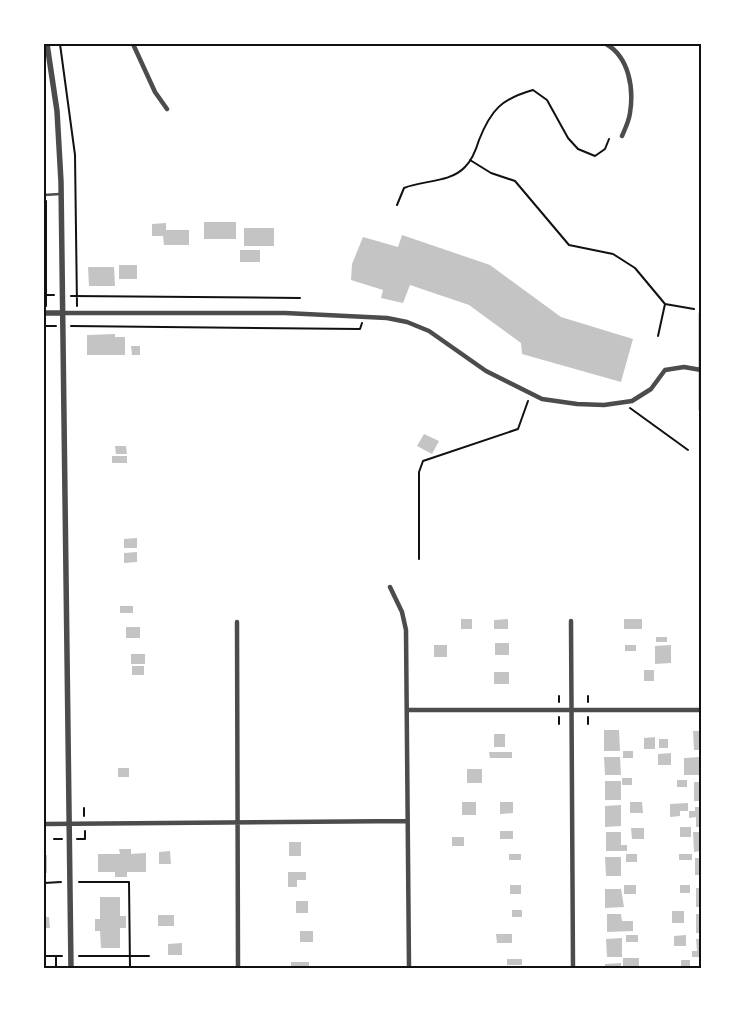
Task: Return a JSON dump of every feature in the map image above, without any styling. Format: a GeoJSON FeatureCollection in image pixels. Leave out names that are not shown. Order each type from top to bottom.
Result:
{"type":"FeatureCollection","features":[{"type":"Feature","properties":{"kind":"street"},"geometry":{"type":"LineString","coordinates":[[47,44],[57,111],[61,194],[71,968]]}},
{"type":"Feature","properties":{"kind":"street"},"geometry":{"type":"LineString","coordinates":[[133,44],[155,92],[167,109]]}},
{"type":"Feature","properties":{"kind":"street"},"geometry":{"type":"LineString","coordinates":[[606,44],[622,58],[628,70],[630,114],[622,136]]}},
{"type":"Feature","properties":{"kind":"street"},"geometry":{"type":"LineString","coordinates":[[701,312],[701,410]]}},
{"type":"Feature","properties":{"kind":"street"},"geometry":{"type":"LineString","coordinates":[[44,313],[285,313],[364,316],[408,322],[428,331],[486,371],[530,394],[542,399],[577,404],[632,401],[652,389],[665,370],[684,368],[701,370]]}},
{"type":"Feature","properties":{"kind":"street"},"geometry":{"type":"LineString","coordinates":[[390,587],[405,621],[409,968]]}},
{"type":"Feature","properties":{"kind":"street"},"geometry":{"type":"LineString","coordinates":[[571,621],[573,968]]}},
{"type":"Feature","properties":{"kind":"street"},"geometry":{"type":"LineString","coordinates":[[237,622],[238,968]]}},
{"type":"Feature","properties":{"kind":"street"},"geometry":{"type":"LineString","coordinates":[[407,710],[701,710]]}},
{"type":"Feature","properties":{"kind":"street"},"geometry":{"type":"LineString","coordinates":[[44,824],[407,821]]}},
{"type":"Feature","properties":{"kind":"lane"},"geometry":{"type":"LineString","coordinates":[[45,195],[61,194]]}},
{"type":"Feature","properties":{"kind":"path"},"geometry":{"type":"LineString","coordinates":[[60,44],[75,155],[77,296],[300,298]]}},
{"type":"Feature","properties":{"kind":"path"},"geometry":{"type":"LineString","coordinates":[[397,205],[404,188],[448,178],[464,168],[470,160],[488,117],[502,103],[517,95],[533,90],[547,100],[568,138],[578,149],[596,156],[605,150],[609,139]]}},
{"type":"Feature","properties":{"kind":"path"},"geometry":{"type":"LineString","coordinates":[[44,134],[46,295]]}},
{"type":"Feature","properties":{"kind":"path"},"geometry":{"type":"LineString","coordinates":[[470,160],[491,173],[515,181],[569,245],[613,254],[635,268],[665,304],[701,312]]}},
{"type":"Feature","properties":{"kind":"path"},"geometry":{"type":"LineString","coordinates":[[658,336],[665,304]]}},
{"type":"Feature","properties":{"kind":"path"},"geometry":{"type":"LineString","coordinates":[[77,326],[360,329],[364,316]]}},
{"type":"Feature","properties":{"kind":"path"},"geometry":{"type":"LineString","coordinates":[[419,559],[419,472],[423,461],[518,429],[530,394]]}},
{"type":"Feature","properties":{"kind":"path"},"geometry":{"type":"LineString","coordinates":[[622,402],[688,450]]}},
{"type":"Feature","properties":{"kind":"path"},"geometry":{"type":"LineString","coordinates":[[85,882],[129,882],[130,968]]}},
{"type":"Feature","properties":{"kind":"path"},"geometry":{"type":"LineString","coordinates":[[44,883],[55,883]]}},
{"type":"Feature","properties":{"kind":"path"},"geometry":{"type":"LineString","coordinates":[[44,956],[56,956],[56,968]]}},
{"type":"Feature","properties":{"kind":"path"},"geometry":{"type":"LineString","coordinates":[[86,956],[149,956]]}},
{"type":"Feature","properties":{"kind":"building"},"geometry":{"type":"Polygon","coordinates":[[[204,222],[236,222],[236,239],[204,239],[204,222]]]}},
{"type":"Feature","properties":{"kind":"building"},"geometry":{"type":"Polygon","coordinates":[[[166,223],[166,230],[189,230],[189,245],[164,245],[163,236],[152,236],[152,224],[166,223]]]}},
{"type":"Feature","properties":{"kind":"building"},"geometry":{"type":"Polygon","coordinates":[[[244,228],[274,228],[274,246],[244,246],[244,228]]]}},
{"type":"Feature","properties":{"kind":"building"},"geometry":{"type":"Polygon","coordinates":[[[402,235],[490,265],[561,317],[633,339],[621,382],[522,354],[521,343],[469,305],[410,285],[403,303],[381,298],[383,290],[351,280],[352,264],[363,237],[398,247],[402,235]]]}},
{"type":"Feature","properties":{"kind":"building"},"geometry":{"type":"Polygon","coordinates":[[[240,250],[260,250],[260,262],[240,262],[240,250]]]}},
{"type":"Feature","properties":{"kind":"building"},"geometry":{"type":"Polygon","coordinates":[[[119,265],[137,265],[137,279],[119,279],[119,265]]]}},
{"type":"Feature","properties":{"kind":"building"},"geometry":{"type":"Polygon","coordinates":[[[88,267],[114,267],[115,286],[89,286],[88,267]]]}},
{"type":"Feature","properties":{"kind":"building"},"geometry":{"type":"Polygon","coordinates":[[[115,334],[115,337],[125,337],[125,355],[87,355],[87,335],[115,334]]]}},
{"type":"Feature","properties":{"kind":"building"},"geometry":{"type":"Polygon","coordinates":[[[131,346],[140,346],[140,355],[132,355],[131,346]]]}},
{"type":"Feature","properties":{"kind":"building"},"geometry":{"type":"Polygon","coordinates":[[[424,434],[439,441],[432,454],[417,446],[424,434]]]}},
{"type":"Feature","properties":{"kind":"building"},"geometry":{"type":"Polygon","coordinates":[[[115,446],[126,446],[127,454],[116,454],[115,446]]]}},
{"type":"Feature","properties":{"kind":"building"},"geometry":{"type":"Polygon","coordinates":[[[112,456],[127,456],[127,463],[112,463],[112,456]]]}},
{"type":"Feature","properties":{"kind":"building"},"geometry":{"type":"Polygon","coordinates":[[[137,538],[137,548],[124,548],[124,539],[137,538]]]}},
{"type":"Feature","properties":{"kind":"building"},"geometry":{"type":"Polygon","coordinates":[[[137,552],[137,562],[124,563],[124,553],[137,552]]]}},
{"type":"Feature","properties":{"kind":"building"},"geometry":{"type":"Polygon","coordinates":[[[120,606],[133,606],[133,613],[120,613],[120,606]]]}},
{"type":"Feature","properties":{"kind":"building"},"geometry":{"type":"Polygon","coordinates":[[[461,619],[472,619],[472,629],[461,629],[461,619]]]}},
{"type":"Feature","properties":{"kind":"building"},"geometry":{"type":"Polygon","coordinates":[[[508,619],[508,629],[494,629],[494,620],[508,619]]]}},
{"type":"Feature","properties":{"kind":"building"},"geometry":{"type":"Polygon","coordinates":[[[624,619],[642,619],[642,629],[624,629],[624,619]]]}},
{"type":"Feature","properties":{"kind":"building"},"geometry":{"type":"Polygon","coordinates":[[[126,627],[140,627],[140,638],[126,638],[126,627]]]}},
{"type":"Feature","properties":{"kind":"building"},"geometry":{"type":"Polygon","coordinates":[[[656,637],[667,637],[667,642],[656,642],[656,637]]]}},
{"type":"Feature","properties":{"kind":"building"},"geometry":{"type":"Polygon","coordinates":[[[495,643],[509,643],[509,655],[495,655],[495,643]]]}},
{"type":"Feature","properties":{"kind":"building"},"geometry":{"type":"Polygon","coordinates":[[[434,645],[447,645],[447,657],[434,657],[434,645]]]}},
{"type":"Feature","properties":{"kind":"building"},"geometry":{"type":"Polygon","coordinates":[[[625,645],[636,645],[636,651],[625,651],[625,645]]]}},
{"type":"Feature","properties":{"kind":"building"},"geometry":{"type":"Polygon","coordinates":[[[671,645],[671,663],[655,664],[655,646],[671,645]]]}},
{"type":"Feature","properties":{"kind":"building"},"geometry":{"type":"Polygon","coordinates":[[[131,654],[145,654],[145,664],[131,664],[131,654]]]}},
{"type":"Feature","properties":{"kind":"building"},"geometry":{"type":"Polygon","coordinates":[[[132,666],[144,666],[144,675],[132,675],[132,666]]]}},
{"type":"Feature","properties":{"kind":"building"},"geometry":{"type":"Polygon","coordinates":[[[644,670],[654,670],[654,681],[644,681],[644,670]]]}},
{"type":"Feature","properties":{"kind":"building"},"geometry":{"type":"Polygon","coordinates":[[[494,672],[509,672],[509,684],[494,684],[494,672]]]}},
{"type":"Feature","properties":{"kind":"building"},"geometry":{"type":"Polygon","coordinates":[[[604,730],[619,730],[620,751],[604,751],[604,730]]]}},
{"type":"Feature","properties":{"kind":"building"},"geometry":{"type":"Polygon","coordinates":[[[693,731],[701,731],[701,750],[694,750],[693,731]]]}},
{"type":"Feature","properties":{"kind":"building"},"geometry":{"type":"Polygon","coordinates":[[[494,734],[505,734],[505,747],[494,747],[494,734]]]}},
{"type":"Feature","properties":{"kind":"building"},"geometry":{"type":"Polygon","coordinates":[[[655,737],[655,749],[644,749],[644,738],[655,737]]]}},
{"type":"Feature","properties":{"kind":"building"},"geometry":{"type":"Polygon","coordinates":[[[659,739],[668,739],[668,748],[659,748],[659,739]]]}},
{"type":"Feature","properties":{"kind":"building"},"geometry":{"type":"Polygon","coordinates":[[[623,751],[633,751],[633,758],[623,758],[623,751]]]}},
{"type":"Feature","properties":{"kind":"building"},"geometry":{"type":"Polygon","coordinates":[[[489,752],[512,752],[512,758],[490,758],[489,752]]]}},
{"type":"Feature","properties":{"kind":"building"},"geometry":{"type":"Polygon","coordinates":[[[671,753],[671,765],[658,765],[658,754],[671,753]]]}},
{"type":"Feature","properties":{"kind":"building"},"geometry":{"type":"Polygon","coordinates":[[[604,757],[620,757],[621,775],[605,775],[604,757]]]}},
{"type":"Feature","properties":{"kind":"building"},"geometry":{"type":"Polygon","coordinates":[[[701,757],[701,775],[684,775],[684,758],[701,757]]]}},
{"type":"Feature","properties":{"kind":"building"},"geometry":{"type":"Polygon","coordinates":[[[118,768],[129,768],[129,777],[118,777],[118,768]]]}},
{"type":"Feature","properties":{"kind":"building"},"geometry":{"type":"Polygon","coordinates":[[[467,769],[482,769],[482,783],[467,783],[467,769]]]}},
{"type":"Feature","properties":{"kind":"building"},"geometry":{"type":"Polygon","coordinates":[[[622,778],[632,778],[632,785],[622,785],[622,778]]]}},
{"type":"Feature","properties":{"kind":"building"},"geometry":{"type":"Polygon","coordinates":[[[677,780],[687,780],[687,787],[677,787],[677,780]]]}},
{"type":"Feature","properties":{"kind":"building"},"geometry":{"type":"Polygon","coordinates":[[[605,781],[621,781],[621,800],[605,800],[605,781]]]}},
{"type":"Feature","properties":{"kind":"building"},"geometry":{"type":"Polygon","coordinates":[[[694,782],[701,782],[701,801],[694,801],[694,782]]]}},
{"type":"Feature","properties":{"kind":"building"},"geometry":{"type":"Polygon","coordinates":[[[462,802],[476,802],[476,815],[462,815],[462,802]]]}},
{"type":"Feature","properties":{"kind":"building"},"geometry":{"type":"Polygon","coordinates":[[[500,802],[513,802],[513,813],[500,814],[500,802]]]}},
{"type":"Feature","properties":{"kind":"building"},"geometry":{"type":"Polygon","coordinates":[[[630,802],[642,802],[643,813],[630,813],[630,802]]]}},
{"type":"Feature","properties":{"kind":"building"},"geometry":{"type":"Polygon","coordinates":[[[688,803],[688,811],[680,811],[680,816],[670,817],[670,804],[688,803]]]}},
{"type":"Feature","properties":{"kind":"building"},"geometry":{"type":"Polygon","coordinates":[[[621,805],[621,826],[605,827],[605,806],[621,805]]]}},
{"type":"Feature","properties":{"kind":"building"},"geometry":{"type":"Polygon","coordinates":[[[695,807],[701,807],[701,827],[696,827],[696,817],[689,818],[689,811],[695,811],[695,807]]]}},
{"type":"Feature","properties":{"kind":"building"},"geometry":{"type":"Polygon","coordinates":[[[680,827],[691,827],[691,837],[680,837],[680,827]]]}},
{"type":"Feature","properties":{"kind":"building"},"geometry":{"type":"Polygon","coordinates":[[[631,828],[644,828],[644,839],[632,839],[631,828]]]}},
{"type":"Feature","properties":{"kind":"building"},"geometry":{"type":"Polygon","coordinates":[[[500,831],[513,831],[513,839],[500,839],[500,831]]]}},
{"type":"Feature","properties":{"kind":"building"},"geometry":{"type":"Polygon","coordinates":[[[606,832],[621,832],[621,845],[627,845],[627,851],[606,851],[606,832]]]}},
{"type":"Feature","properties":{"kind":"building"},"geometry":{"type":"Polygon","coordinates":[[[693,832],[701,832],[701,851],[694,852],[693,832]]]}},
{"type":"Feature","properties":{"kind":"building"},"geometry":{"type":"Polygon","coordinates":[[[452,837],[464,837],[464,846],[452,846],[452,837]]]}},
{"type":"Feature","properties":{"kind":"building"},"geometry":{"type":"Polygon","coordinates":[[[289,842],[301,842],[301,856],[289,856],[289,842]]]}},
{"type":"Feature","properties":{"kind":"building"},"geometry":{"type":"Polygon","coordinates":[[[119,849],[131,849],[131,854],[146,853],[146,872],[127,872],[127,877],[115,877],[115,872],[98,872],[98,854],[120,854],[119,849]]]}},
{"type":"Feature","properties":{"kind":"building"},"geometry":{"type":"Polygon","coordinates":[[[170,851],[171,864],[159,864],[159,852],[170,851]]]}},
{"type":"Feature","properties":{"kind":"building"},"geometry":{"type":"Polygon","coordinates":[[[509,854],[521,854],[521,860],[509,860],[509,854]]]}},
{"type":"Feature","properties":{"kind":"building"},"geometry":{"type":"Polygon","coordinates":[[[626,854],[637,854],[637,862],[626,862],[626,854]]]}},
{"type":"Feature","properties":{"kind":"building"},"geometry":{"type":"Polygon","coordinates":[[[679,854],[692,854],[692,860],[679,860],[679,854]]]}},
{"type":"Feature","properties":{"kind":"building"},"geometry":{"type":"Polygon","coordinates":[[[44,855],[47,855],[47,873],[44,873],[44,855]]]}},
{"type":"Feature","properties":{"kind":"building"},"geometry":{"type":"Polygon","coordinates":[[[605,857],[621,857],[621,876],[606,876],[605,857]]]}},
{"type":"Feature","properties":{"kind":"building"},"geometry":{"type":"Polygon","coordinates":[[[695,858],[701,858],[701,875],[695,875],[695,858]]]}},
{"type":"Feature","properties":{"kind":"building"},"geometry":{"type":"Polygon","coordinates":[[[288,872],[306,872],[306,880],[297,880],[297,887],[288,887],[288,872]]]}},
{"type":"Feature","properties":{"kind":"building"},"geometry":{"type":"Polygon","coordinates":[[[510,885],[521,885],[521,894],[510,894],[510,885]]]}},
{"type":"Feature","properties":{"kind":"building"},"geometry":{"type":"Polygon","coordinates":[[[624,885],[636,885],[636,894],[624,894],[624,885]]]}},
{"type":"Feature","properties":{"kind":"building"},"geometry":{"type":"Polygon","coordinates":[[[680,885],[690,885],[690,893],[680,893],[680,885]]]}},
{"type":"Feature","properties":{"kind":"building"},"geometry":{"type":"Polygon","coordinates":[[[696,888],[701,888],[701,907],[696,907],[696,888]]]}},
{"type":"Feature","properties":{"kind":"building"},"geometry":{"type":"Polygon","coordinates":[[[605,889],[621,889],[624,907],[605,908],[605,889]]]}},
{"type":"Feature","properties":{"kind":"building"},"geometry":{"type":"Polygon","coordinates":[[[100,897],[120,897],[120,916],[126,916],[126,928],[120,928],[120,948],[101,948],[100,931],[95,931],[95,919],[100,919],[100,897]]]}},
{"type":"Feature","properties":{"kind":"building"},"geometry":{"type":"Polygon","coordinates":[[[296,901],[308,901],[308,913],[296,913],[296,901]]]}},
{"type":"Feature","properties":{"kind":"building"},"geometry":{"type":"Polygon","coordinates":[[[512,910],[522,910],[522,917],[512,917],[512,910]]]}},
{"type":"Feature","properties":{"kind":"building"},"geometry":{"type":"Polygon","coordinates":[[[672,911],[684,911],[684,923],[672,923],[672,911]]]}},
{"type":"Feature","properties":{"kind":"building"},"geometry":{"type":"Polygon","coordinates":[[[607,914],[621,914],[622,921],[633,921],[633,931],[607,932],[607,914]]]}},
{"type":"Feature","properties":{"kind":"building"},"geometry":{"type":"Polygon","coordinates":[[[696,914],[701,914],[701,933],[696,933],[696,914]]]}},
{"type":"Feature","properties":{"kind":"building"},"geometry":{"type":"Polygon","coordinates":[[[158,915],[174,915],[174,926],[158,926],[158,915]]]}},
{"type":"Feature","properties":{"kind":"building"},"geometry":{"type":"Polygon","coordinates":[[[44,917],[49,917],[50,928],[44,928],[44,917]]]}},
{"type":"Feature","properties":{"kind":"building"},"geometry":{"type":"Polygon","coordinates":[[[300,931],[313,931],[313,942],[300,942],[300,931]]]}},
{"type":"Feature","properties":{"kind":"building"},"geometry":{"type":"Polygon","coordinates":[[[496,934],[512,934],[512,943],[497,943],[496,934]]]}},
{"type":"Feature","properties":{"kind":"building"},"geometry":{"type":"Polygon","coordinates":[[[626,935],[638,935],[638,942],[626,942],[626,935]]]}},
{"type":"Feature","properties":{"kind":"building"},"geometry":{"type":"Polygon","coordinates":[[[686,935],[686,946],[674,946],[674,936],[686,935]]]}},
{"type":"Feature","properties":{"kind":"building"},"geometry":{"type":"Polygon","coordinates":[[[622,938],[622,957],[607,957],[606,939],[622,938]]]}},
{"type":"Feature","properties":{"kind":"building"},"geometry":{"type":"Polygon","coordinates":[[[696,939],[701,939],[701,957],[692,957],[692,951],[697,951],[696,939]]]}},
{"type":"Feature","properties":{"kind":"building"},"geometry":{"type":"Polygon","coordinates":[[[182,943],[182,955],[168,955],[168,944],[182,943]]]}},
{"type":"Feature","properties":{"kind":"building"},"geometry":{"type":"Polygon","coordinates":[[[623,958],[639,958],[639,966],[623,966],[623,958]]]}},
{"type":"Feature","properties":{"kind":"building"},"geometry":{"type":"Polygon","coordinates":[[[507,959],[522,959],[522,965],[507,965],[507,959]]]}},
{"type":"Feature","properties":{"kind":"building"},"geometry":{"type":"Polygon","coordinates":[[[681,960],[690,960],[690,968],[681,968],[681,960]]]}},
{"type":"Feature","properties":{"kind":"building"},"geometry":{"type":"Polygon","coordinates":[[[291,962],[309,962],[309,968],[291,968],[291,962]]]}},
{"type":"Feature","properties":{"kind":"building"},"geometry":{"type":"Polygon","coordinates":[[[621,963],[621,968],[605,968],[605,964],[621,963]]]}}]}
